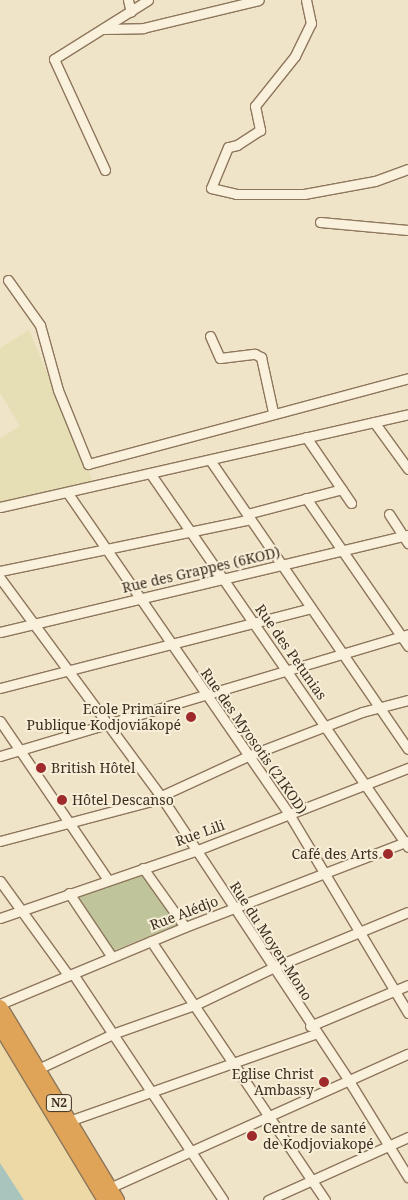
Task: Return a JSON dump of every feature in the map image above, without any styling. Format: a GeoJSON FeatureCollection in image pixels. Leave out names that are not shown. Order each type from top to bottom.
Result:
{"type":"FeatureCollection","features":[{"type":"Feature","properties":{"kind":"highway","name":"N2"},"geometry":{"type":"LineString","coordinates":[[0,1005],[40,1068],[107,1195]]}},
{"type":"Feature","properties":{"kind":"highway","name":"N2"},"geometry":{"type":"LineString","coordinates":[[0,1026],[107,1195]]}},
{"type":"Feature","properties":{"kind":"street"},"geometry":{"type":"LineString","coordinates":[[128,0],[131,12]]}},
{"type":"Feature","properties":{"kind":"street"},"geometry":{"type":"LineString","coordinates":[[105,170],[54,59],[148,0]]}},
{"type":"Feature","properties":{"kind":"street"},"geometry":{"type":"LineString","coordinates":[[104,29],[143,28],[259,0]]}},
{"type":"Feature","properties":{"kind":"street"},"geometry":{"type":"LineString","coordinates":[[306,0],[312,23],[295,56],[254,106],[260,130],[237,145],[228,147],[211,188],[236,194],[304,194],[375,181],[408,169]]}},
{"type":"Feature","properties":{"kind":"street"},"geometry":{"type":"LineString","coordinates":[[320,222],[408,230]]}},
{"type":"Feature","properties":{"kind":"street"},"geometry":{"type":"LineString","coordinates":[[8,280],[40,325],[58,390],[88,464],[273,412],[408,378]]}},
{"type":"Feature","properties":{"kind":"street"},"geometry":{"type":"LineString","coordinates":[[210,336],[221,358],[255,354],[262,358],[273,412]]}},
{"type":"Feature","properties":{"kind":"street"},"geometry":{"type":"LineString","coordinates":[[0,508],[408,414]]}},
{"type":"Feature","properties":{"kind":"street"},"geometry":{"type":"LineString","coordinates":[[374,422],[408,469]]}},
{"type":"Feature","properties":{"kind":"street"},"geometry":{"type":"LineString","coordinates":[[306,437],[351,503]]}},
{"type":"Feature","properties":{"kind":"street"},"geometry":{"type":"LineString","coordinates":[[210,460],[408,748]]}},
{"type":"Feature","properties":{"kind":"street","name":"Rue des Petunias"},"geometry":{"type":"LineString","coordinates":[[150,473],[407,844]]}},
{"type":"Feature","properties":{"kind":"street"},"geometry":{"type":"LineString","coordinates":[[0,571],[190,532],[342,489]]}},
{"type":"Feature","properties":{"kind":"street","name":"Rue des Myosotis (21KOD)"},"geometry":{"type":"LineString","coordinates":[[67,492],[104,550],[289,814],[327,874],[408,1013]]}},
{"type":"Feature","properties":{"kind":"street"},"geometry":{"type":"LineString","coordinates":[[306,498],[340,551],[404,635],[408,646]]}},
{"type":"Feature","properties":{"kind":"street"},"geometry":{"type":"LineString","coordinates":[[389,514],[406,538]]}},
{"type":"Feature","properties":{"kind":"street","name":"Rue des Grappes (6KOD)"},"geometry":{"type":"LineString","coordinates":[[0,632],[340,551],[406,538]]}},
{"type":"Feature","properties":{"kind":"street","name":"Rue du Moyen-Mono"},"geometry":{"type":"LineString","coordinates":[[0,578],[31,624],[160,795],[272,968],[349,1081],[408,1177]]}},
{"type":"Feature","properties":{"kind":"street"},"geometry":{"type":"LineString","coordinates":[[0,688],[311,608]]}},
{"type":"Feature","properties":{"kind":"street"},"geometry":{"type":"LineString","coordinates":[[0,756],[404,635]]}},
{"type":"Feature","properties":{"kind":"street"},"geometry":{"type":"LineString","coordinates":[[0,841],[69,821],[148,802],[248,756],[326,726],[408,700]]}},
{"type":"Feature","properties":{"kind":"street"},"geometry":{"type":"LineString","coordinates":[[0,721],[108,880]]}},
{"type":"Feature","properties":{"kind":"street","name":"Rue Lili"},"geometry":{"type":"LineString","coordinates":[[0,918],[22,908],[195,851],[408,768]]}},
{"type":"Feature","properties":{"kind":"street","name":"Rue Alédjo"},"geometry":{"type":"LineString","coordinates":[[0,1005],[185,927],[407,844]]}},
{"type":"Feature","properties":{"kind":"street"},"geometry":{"type":"LineString","coordinates":[[143,868],[185,927]]}},
{"type":"Feature","properties":{"kind":"street"},"geometry":{"type":"LineString","coordinates":[[0,881],[115,1033],[223,1200]]}},
{"type":"Feature","properties":{"kind":"street"},"geometry":{"type":"LineString","coordinates":[[69,893],[112,957]]}},
{"type":"Feature","properties":{"kind":"street"},"geometry":{"type":"LineString","coordinates":[[40,1068],[115,1033],[196,1004],[272,968],[408,912]]}},
{"type":"Feature","properties":{"kind":"street"},"geometry":{"type":"LineString","coordinates":[[151,941],[196,1004],[268,1117],[325,1200]]}},
{"type":"Feature","properties":{"kind":"street"},"geometry":{"type":"LineString","coordinates":[[69,1121],[153,1093],[313,1030],[408,985]]}},
{"type":"Feature","properties":{"kind":"street"},"geometry":{"type":"LineString","coordinates":[[107,1195],[268,1117],[408,1054]]}},
{"type":"Feature","properties":{"kind":"street"},"geometry":{"type":"LineString","coordinates":[[268,1200],[408,1137]]}},
{"type":"Feature","properties":{"kind":"shaded area"},"geometry":{"type":"Polygon","coordinates":[[[29,330],[93,482],[0,503],[0,438],[20,426],[0,393],[0,348],[29,330]]]}},
{"type":"Feature","properties":{"kind":"sand"},"geometry":{"type":"Polygon","coordinates":[[[0,1038],[97,1200],[24,1200],[0,1163],[0,1038]]]}},
{"type":"Feature","properties":{"kind":"green space"},"geometry":{"type":"Polygon","coordinates":[[[143,873],[180,924],[110,952],[73,897],[143,873]]]}},
{"type":"Feature","properties":{"kind":"water"},"geometry":{"type":"Polygon","coordinates":[[[0,1163],[2,1166],[24,1200],[0,1200],[0,1163]]]}},
{"type":"Feature","properties":{"kind":"place","name":"Ecole Primaire Publique Kodjoviakopé"},"geometry":{"type":"Point","coordinates":[191,717]}},
{"type":"Feature","properties":{"kind":"place","name":"British Hôtel"},"geometry":{"type":"Point","coordinates":[41,768]}},
{"type":"Feature","properties":{"kind":"place","name":"Hôtel Descanso"},"geometry":{"type":"Point","coordinates":[62,800]}},
{"type":"Feature","properties":{"kind":"place","name":"Café des Arts"},"geometry":{"type":"Point","coordinates":[388,854]}},
{"type":"Feature","properties":{"kind":"place","name":"Eglise Christ Ambassy"},"geometry":{"type":"Point","coordinates":[324,1082]}},
{"type":"Feature","properties":{"kind":"place","name":"Centre de santé de Kodjoviakopé"},"geometry":{"type":"Point","coordinates":[252,1136]}}]}
